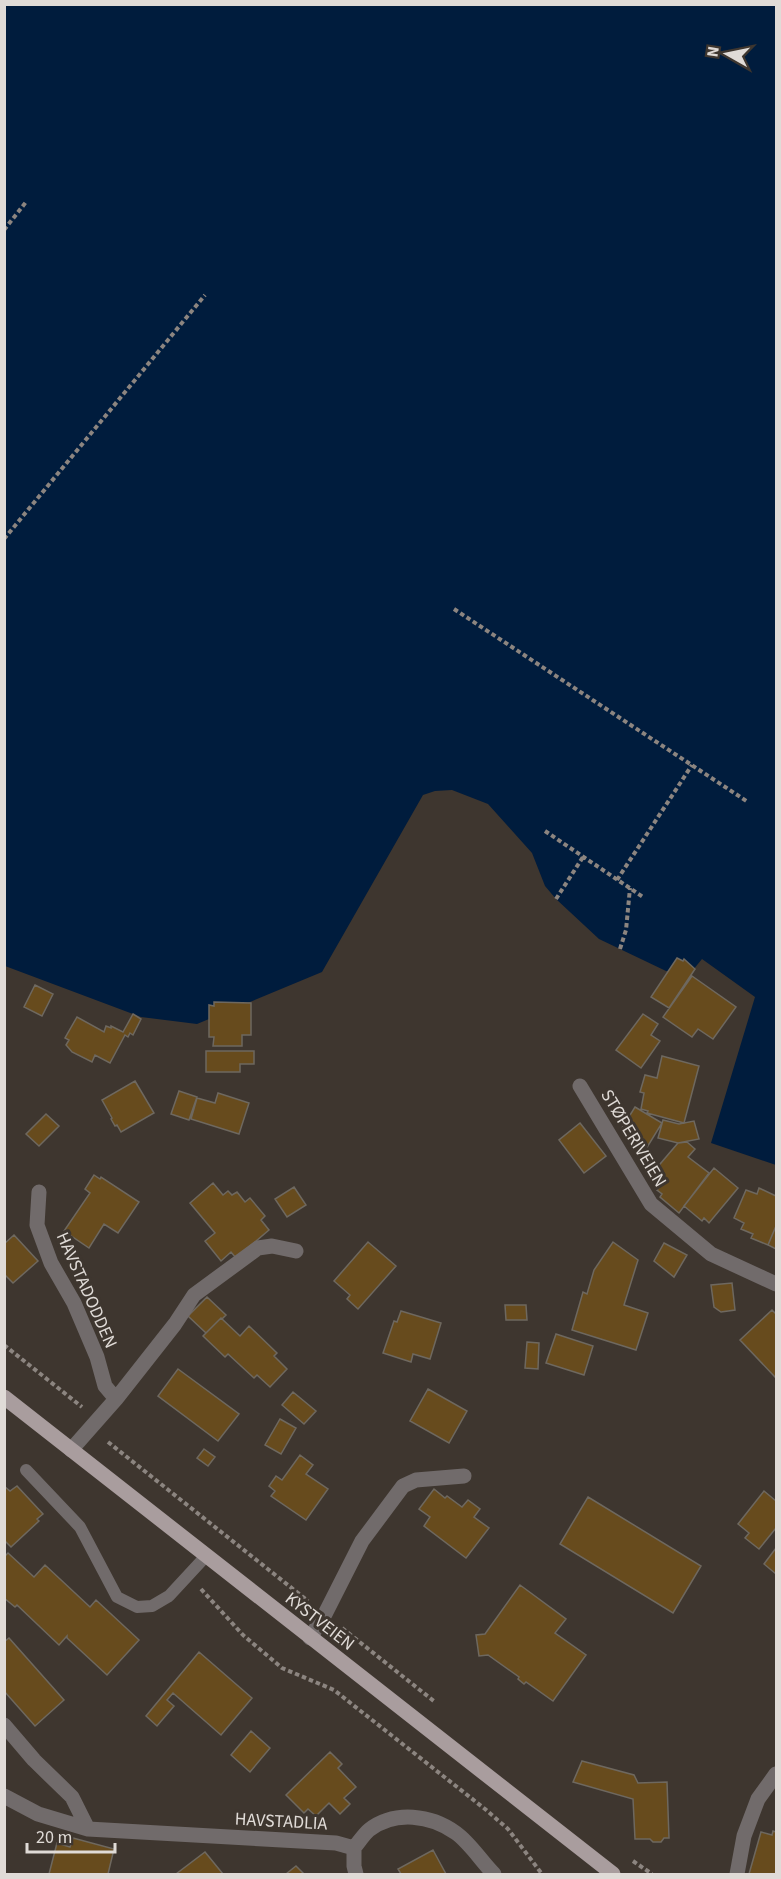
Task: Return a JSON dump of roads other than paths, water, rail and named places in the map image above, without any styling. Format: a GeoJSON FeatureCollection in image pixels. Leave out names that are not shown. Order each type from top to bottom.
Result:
{"type":"FeatureCollection","features":[{"type":"Feature","properties":{"kind":"main road","name":"KYSTVEIEN"},"geometry":{"type":"LineString","coordinates":[[4,1397],[613,1875]]}},
{"type":"Feature","properties":{"kind":"street","name":"STØPERIVEIEN"},"geometry":{"type":"LineString","coordinates":[[580,1086],[651,1204],[711,1254],[777,1284]]}},
{"type":"Feature","properties":{"kind":"street","name":"HAVSTADODDEN"},"geometry":{"type":"LineString","coordinates":[[39,1192],[37,1225],[51,1263],[74,1303],[97,1357],[105,1386],[116,1399]]}},
{"type":"Feature","properties":{"kind":"street"},"geometry":{"type":"LineString","coordinates":[[71,1450],[116,1399],[175,1324],[194,1295],[258,1248],[272,1246],[296,1251]]}},
{"type":"Feature","properties":{"kind":"street"},"geometry":{"type":"LineString","coordinates":[[310,1638],[325,1614],[362,1541],[403,1486],[416,1480],[464,1476]]}},
{"type":"Feature","properties":{"kind":"street"},"geometry":{"type":"LineString","coordinates":[[4,1725],[34,1760],[72,1797],[88,1829]]}},
{"type":"Feature","properties":{"kind":"street"},"geometry":{"type":"LineString","coordinates":[[737,1875],[744,1836],[758,1799],[777,1774]]}},
{"type":"Feature","properties":{"kind":"street","name":"HAVSTADLIA"},"geometry":{"type":"LineString","coordinates":[[4,1796],[38,1814],[88,1829],[336,1843],[354,1848]]}},
{"type":"Feature","properties":{"kind":"street"},"geometry":{"type":"LineString","coordinates":[[356,1875],[354,1848],[369,1830],[395,1817],[408,1816],[433,1821],[457,1833],[494,1875]]}},
{"type":"Feature","properties":{"kind":"lane"},"geometry":{"type":"LineString","coordinates":[[26,1470],[80,1527],[117,1597],[137,1607],[152,1606],[169,1596],[206,1556]]}},
{"type":"Feature","properties":{"kind":"water"},"geometry":{"type":"Polygon","coordinates":[[[4,5],[776,5],[776,1165],[711,1143],[755,997],[702,959],[693,970],[666,971],[599,939],[545,886],[532,853],[488,804],[452,790],[435,791],[423,795],[322,972],[197,1024],[141,1017],[5,966],[4,5]]]}}]}
